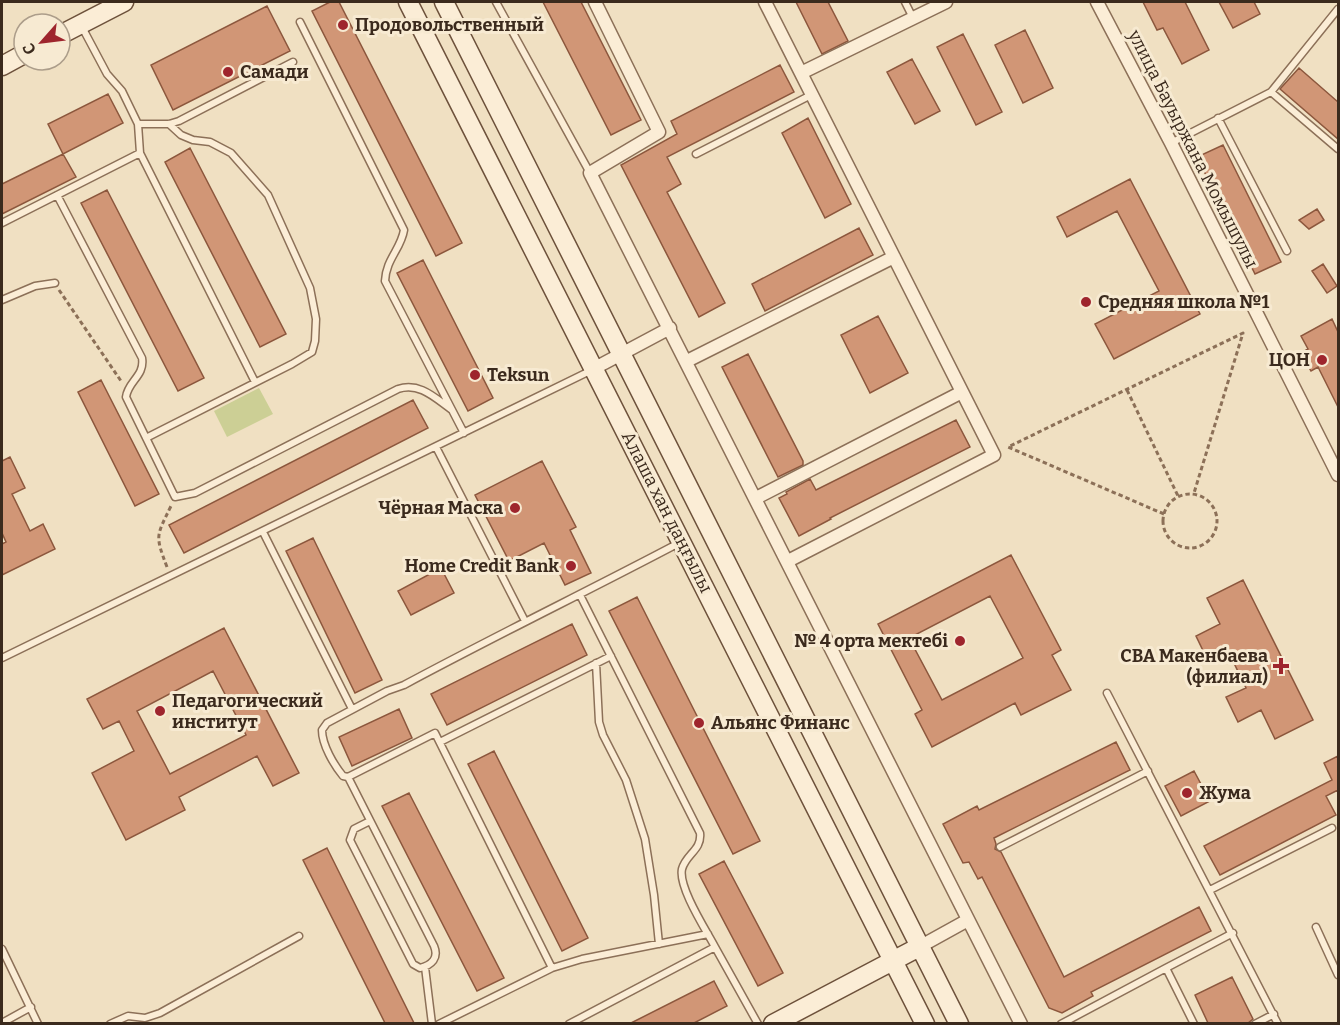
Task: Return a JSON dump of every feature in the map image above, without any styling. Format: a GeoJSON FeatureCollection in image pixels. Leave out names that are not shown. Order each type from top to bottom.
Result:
{"type":"FeatureCollection","features":[{"type":"Feature","properties":{"kind":"main road"},"geometry":{"type":"LineString","coordinates":[[72,29],[102,10],[124,2]]}},
{"type":"Feature","properties":{"kind":"main road","name":"Алаша хан даңғылы"},"geometry":{"type":"LineString","coordinates":[[408,2],[925,1023]]}},
{"type":"Feature","properties":{"kind":"main road","name":"Алаша хан даңғылы"},"geometry":{"type":"LineString","coordinates":[[444,2],[959,1023]]}},
{"type":"Feature","properties":{"kind":"main road"},"geometry":{"type":"LineString","coordinates":[[773,1023],[794,1018],[921,946]]}},
{"type":"Feature","properties":{"kind":"street"},"geometry":{"type":"LineString","coordinates":[[595,2],[660,132],[590,173],[1021,1023]]}},
{"type":"Feature","properties":{"kind":"street"},"geometry":{"type":"LineString","coordinates":[[765,2],[994,455],[788,561]]}},
{"type":"Feature","properties":{"kind":"street"},"geometry":{"type":"LineString","coordinates":[[801,73],[946,2]]}},
{"type":"Feature","properties":{"kind":"street","name":"улица Бауыржана Момышулы"},"geometry":{"type":"LineString","coordinates":[[1097,2],[1171,143],[1338,475]]}},
{"type":"Feature","properties":{"kind":"street"},"geometry":{"type":"LineString","coordinates":[[687,361],[894,257]]}},
{"type":"Feature","properties":{"kind":"street"},"geometry":{"type":"LineString","coordinates":[[595,368],[670,328]]}},
{"type":"Feature","properties":{"kind":"street"},"geometry":{"type":"LineString","coordinates":[[756,498],[962,392]]}},
{"type":"Feature","properties":{"kind":"street"},"geometry":{"type":"LineString","coordinates":[[921,946],[968,920]]}},
{"type":"Feature","properties":{"kind":"lane"},"geometry":{"type":"LineString","coordinates":[[496,2],[590,173]]}},
{"type":"Feature","properties":{"kind":"lane"},"geometry":{"type":"LineString","coordinates":[[905,2],[913,18]]}},
{"type":"Feature","properties":{"kind":"lane"},"geometry":{"type":"LineString","coordinates":[[1171,143],[1271,92],[1338,9]]}},
{"type":"Feature","properties":{"kind":"lane"},"geometry":{"type":"LineString","coordinates":[[300,22],[404,230],[403,238],[388,263],[385,281],[464,433]]}},
{"type":"Feature","properties":{"kind":"lane"},"geometry":{"type":"LineString","coordinates":[[81,24],[107,74],[122,91],[138,124],[140,153],[255,382]]}},
{"type":"Feature","properties":{"kind":"lane"},"geometry":{"type":"LineString","coordinates":[[138,124],[169,124],[178,121],[293,62]]}},
{"type":"Feature","properties":{"kind":"lane"},"geometry":{"type":"LineString","coordinates":[[1271,92],[1338,149]]}},
{"type":"Feature","properties":{"kind":"lane"},"geometry":{"type":"LineString","coordinates":[[696,154],[812,94]]}},
{"type":"Feature","properties":{"kind":"lane"},"geometry":{"type":"LineString","coordinates":[[1218,118],[1287,251]]}},
{"type":"Feature","properties":{"kind":"lane"},"geometry":{"type":"LineString","coordinates":[[146,438],[312,352],[315,341],[316,319],[310,288],[268,195],[231,153],[210,142],[193,140],[181,135],[169,124]]}},
{"type":"Feature","properties":{"kind":"lane"},"geometry":{"type":"LineString","coordinates":[[2,223],[140,153]]}},
{"type":"Feature","properties":{"kind":"lane"},"geometry":{"type":"LineString","coordinates":[[57,195],[142,358],[142,371],[127,389],[126,397],[175,497],[195,493],[407,386],[421,389],[452,410]]}},
{"type":"Feature","properties":{"kind":"lane"},"geometry":{"type":"LineString","coordinates":[[2,300],[35,286],[54,283]]}},
{"type":"Feature","properties":{"kind":"lane"},"geometry":{"type":"LineString","coordinates":[[2,658],[595,368]]}},
{"type":"Feature","properties":{"kind":"lane"},"geometry":{"type":"LineString","coordinates":[[436,447],[525,621]]}},
{"type":"Feature","properties":{"kind":"lane"},"geometry":{"type":"LineString","coordinates":[[263,532],[352,710]]}},
{"type":"Feature","properties":{"kind":"lane"},"geometry":{"type":"LineString","coordinates":[[552,968],[435,733],[348,777],[339,772],[325,743],[322,730],[327,723],[387,691],[404,685],[682,542]]}},
{"type":"Feature","properties":{"kind":"lane"},"geometry":{"type":"LineString","coordinates":[[580,595],[700,833],[701,841],[687,858],[682,870],[683,883],[708,934],[758,1023]]}},
{"type":"Feature","properties":{"kind":"lane"},"geometry":{"type":"LineString","coordinates":[[440,742],[611,656]]}},
{"type":"Feature","properties":{"kind":"lane"},"geometry":{"type":"LineString","coordinates":[[596,663],[599,722],[603,735],[626,780],[645,839],[659,944]]}},
{"type":"Feature","properties":{"kind":"lane"},"geometry":{"type":"LineString","coordinates":[[1107,693],[1278,1023]]}},
{"type":"Feature","properties":{"kind":"lane"},"geometry":{"type":"LineString","coordinates":[[1000,847],[1148,771]]}},
{"type":"Feature","properties":{"kind":"lane"},"geometry":{"type":"LineString","coordinates":[[348,777],[436,950],[435,960],[425,967],[420,968],[413,964],[350,840],[354,829],[370,821]]}},
{"type":"Feature","properties":{"kind":"lane"},"geometry":{"type":"LineString","coordinates":[[1210,890],[1332,828]]}},
{"type":"Feature","properties":{"kind":"lane"},"geometry":{"type":"LineString","coordinates":[[1316,927],[1338,975]]}},
{"type":"Feature","properties":{"kind":"lane"},"geometry":{"type":"LineString","coordinates":[[1061,1023],[1233,933]]}},
{"type":"Feature","properties":{"kind":"lane"},"geometry":{"type":"LineString","coordinates":[[438,1023],[552,968],[582,959],[708,934]]}},
{"type":"Feature","properties":{"kind":"lane"},"geometry":{"type":"LineString","coordinates":[[111,1023],[128,1016],[146,1018],[160,1013],[298,936]]}},
{"type":"Feature","properties":{"kind":"lane"},"geometry":{"type":"LineString","coordinates":[[568,1023],[715,947]]}},
{"type":"Feature","properties":{"kind":"lane"},"geometry":{"type":"LineString","coordinates":[[2,949],[38,1023]]}},
{"type":"Feature","properties":{"kind":"lane"},"geometry":{"type":"LineString","coordinates":[[425,967],[432,1023]]}},
{"type":"Feature","properties":{"kind":"lane"},"geometry":{"type":"LineString","coordinates":[[1166,968],[1194,1023]]}},
{"type":"Feature","properties":{"kind":"lane"},"geometry":{"type":"LineString","coordinates":[[2,1023],[31,1007]]}},
{"type":"Feature","properties":{"kind":"lane"},"geometry":{"type":"LineString","coordinates":[[1255,1023],[1274,1014]]}},
{"type":"Feature","properties":{"kind":"path"},"geometry":{"type":"LineString","coordinates":[[54,283],[127,389]]}},
{"type":"Feature","properties":{"kind":"path"},"geometry":{"type":"LineString","coordinates":[[1164,514],[1008,447],[1243,333],[1194,493]]}},
{"type":"Feature","properties":{"kind":"path"},"geometry":{"type":"LineString","coordinates":[[1127,390],[1178,496]]}},
{"type":"Feature","properties":{"kind":"path"},"geometry":{"type":"LineString","coordinates":[[1194,493],[1203,496],[1216,510],[1217,528],[1213,537],[1206,544],[1197,548],[1188,548],[1179,546],[1171,540],[1165,533],[1163,523],[1164,514],[1172,500],[1178,496],[1194,493]]}},
{"type":"Feature","properties":{"kind":"path"},"geometry":{"type":"LineString","coordinates":[[171,577],[158,542],[160,530],[175,497]]}},
{"type":"Feature","properties":{"kind":"green space"},"geometry":{"type":"Polygon","coordinates":[[[259,388],[273,414],[227,437],[214,411],[259,388]]]}},
{"type":"Feature","properties":{"kind":"building"},"geometry":{"type":"Polygon","coordinates":[[[330,2],[339,2],[462,243],[436,256],[312,11],[330,2]]]}},
{"type":"Feature","properties":{"kind":"building"},"geometry":{"type":"Polygon","coordinates":[[[543,2],[581,2],[641,120],[611,135],[543,2]]]}},
{"type":"Feature","properties":{"kind":"building"},"geometry":{"type":"Polygon","coordinates":[[[796,2],[828,2],[848,41],[822,54],[796,2]]]}},
{"type":"Feature","properties":{"kind":"building"},"geometry":{"type":"Polygon","coordinates":[[[1143,2],[1185,2],[1209,50],[1182,64],[1163,28],[1157,30],[1143,2]]]}},
{"type":"Feature","properties":{"kind":"building"},"geometry":{"type":"Polygon","coordinates":[[[1219,2],[1254,2],[1260,14],[1233,28],[1219,2]]]}},
{"type":"Feature","properties":{"kind":"building"},"geometry":{"type":"Polygon","coordinates":[[[267,6],[290,51],[173,110],[151,65],[267,6]]]}},
{"type":"Feature","properties":{"kind":"building"},"geometry":{"type":"Polygon","coordinates":[[[1025,30],[1053,88],[1023,103],[995,45],[1025,30]]]}},
{"type":"Feature","properties":{"kind":"building"},"geometry":{"type":"Polygon","coordinates":[[[963,34],[1002,112],[976,125],[937,47],[963,34]]]}},
{"type":"Feature","properties":{"kind":"building"},"geometry":{"type":"Polygon","coordinates":[[[912,59],[940,111],[915,124],[887,72],[912,59]]]}},
{"type":"Feature","properties":{"kind":"building"},"geometry":{"type":"Polygon","coordinates":[[[780,65],[794,92],[667,157],[681,184],[667,192],[725,303],[699,317],[621,165],[677,134],[671,121],[780,65]]]}},
{"type":"Feature","properties":{"kind":"building"},"geometry":{"type":"Polygon","coordinates":[[[1299,68],[1338,102],[1338,139],[1280,89],[1299,68]]]}},
{"type":"Feature","properties":{"kind":"building"},"geometry":{"type":"Polygon","coordinates":[[[108,94],[123,123],[63,154],[48,124],[108,94]]]}},
{"type":"Feature","properties":{"kind":"building"},"geometry":{"type":"Polygon","coordinates":[[[808,118],[851,204],[825,218],[782,133],[808,118]]]}},
{"type":"Feature","properties":{"kind":"building"},"geometry":{"type":"Polygon","coordinates":[[[1223,145],[1281,262],[1255,274],[1197,157],[1223,145]]]}},
{"type":"Feature","properties":{"kind":"building"},"geometry":{"type":"Polygon","coordinates":[[[190,148],[286,334],[260,347],[165,162],[190,148]]]}},
{"type":"Feature","properties":{"kind":"building"},"geometry":{"type":"Polygon","coordinates":[[[63,154],[76,177],[2,214],[2,184],[63,154]]]}},
{"type":"Feature","properties":{"kind":"building"},"geometry":{"type":"Polygon","coordinates":[[[1130,179],[1200,314],[1114,359],[1095,324],[1159,291],[1117,211],[1067,237],[1057,217],[1130,179]]]}},
{"type":"Feature","properties":{"kind":"building"},"geometry":{"type":"Polygon","coordinates":[[[107,190],[204,378],[178,391],[81,203],[107,190]]]}},
{"type":"Feature","properties":{"kind":"building"},"geometry":{"type":"Polygon","coordinates":[[[1317,209],[1324,220],[1309,229],[1299,220],[1317,209]]]}},
{"type":"Feature","properties":{"kind":"building"},"geometry":{"type":"Polygon","coordinates":[[[859,228],[873,255],[765,311],[752,284],[859,228]]]}},
{"type":"Feature","properties":{"kind":"building"},"geometry":{"type":"Polygon","coordinates":[[[423,260],[493,398],[468,411],[397,273],[423,260]]]}},
{"type":"Feature","properties":{"kind":"building"},"geometry":{"type":"Polygon","coordinates":[[[1323,264],[1337,286],[1327,293],[1312,271],[1323,264]]]}},
{"type":"Feature","properties":{"kind":"building"},"geometry":{"type":"Polygon","coordinates":[[[878,316],[908,373],[870,393],[841,335],[878,316]]]}},
{"type":"Feature","properties":{"kind":"building","name":"ЦОН"},"geometry":{"type":"Polygon","coordinates":[[[1332,319],[1338,332],[1338,407],[1318,367],[1311,371],[1301,353],[1308,349],[1301,336],[1332,319]]]}},
{"type":"Feature","properties":{"kind":"building"},"geometry":{"type":"Polygon","coordinates":[[[748,354],[803,461],[803,465],[778,477],[722,367],[748,354]]]}},
{"type":"Feature","properties":{"kind":"building"},"geometry":{"type":"Polygon","coordinates":[[[101,380],[159,494],[135,506],[78,392],[101,380]]]}},
{"type":"Feature","properties":{"kind":"building"},"geometry":{"type":"Polygon","coordinates":[[[413,400],[428,428],[184,553],[169,525],[413,400]]]}},
{"type":"Feature","properties":{"kind":"building"},"geometry":{"type":"Polygon","coordinates":[[[956,420],[970,447],[799,536],[779,498],[787,494],[786,492],[810,479],[816,490],[956,420]]]}},
{"type":"Feature","properties":{"kind":"building"},"geometry":{"type":"Polygon","coordinates":[[[10,457],[25,488],[12,494],[30,531],[43,524],[55,549],[2,575],[2,544],[6,542],[2,533],[2,461],[10,457]]]}},
{"type":"Feature","properties":{"kind":"building"},"geometry":{"type":"Polygon","coordinates":[[[542,461],[576,527],[570,530],[591,573],[565,585],[544,543],[509,561],[475,495],[542,461]]]}},
{"type":"Feature","properties":{"kind":"building"},"geometry":{"type":"Polygon","coordinates":[[[313,538],[382,680],[355,693],[286,551],[313,538]]]}},
{"type":"Feature","properties":{"kind":"building"},"geometry":{"type":"Polygon","coordinates":[[[1011,555],[1061,650],[1052,655],[1071,690],[1021,715],[1015,703],[932,747],[915,714],[922,710],[878,624],[1011,555]],[[990,596],[909,638],[942,700],[1023,658],[990,596]]]}},
{"type":"Feature","properties":{"kind":"building"},"geometry":{"type":"Polygon","coordinates":[[[441,568],[454,593],[411,615],[398,591],[441,568]]]}},
{"type":"Feature","properties":{"kind":"building"},"geometry":{"type":"Polygon","coordinates":[[[1243,580],[1313,720],[1275,739],[1261,710],[1238,722],[1226,697],[1246,688],[1229,653],[1209,663],[1196,636],[1220,624],[1207,598],[1243,580]]]}},
{"type":"Feature","properties":{"kind":"building"},"geometry":{"type":"Polygon","coordinates":[[[637,597],[760,841],[733,854],[609,611],[637,597]]]}},
{"type":"Feature","properties":{"kind":"building"},"geometry":{"type":"Polygon","coordinates":[[[572,624],[587,655],[447,725],[431,694],[572,624]]]}},
{"type":"Feature","properties":{"kind":"building"},"geometry":{"type":"Polygon","coordinates":[[[224,628],[299,773],[273,786],[257,756],[179,797],[185,810],[126,840],[92,773],[134,751],[119,721],[103,729],[87,699],[224,628]],[[213,671],[137,711],[170,774],[246,735],[213,671]]]}},
{"type":"Feature","properties":{"kind":"building"},"geometry":{"type":"Polygon","coordinates":[[[399,709],[412,738],[352,766],[339,737],[399,709]]]}},
{"type":"Feature","properties":{"kind":"building"},"geometry":{"type":"Polygon","coordinates":[[[1116,742],[1130,770],[994,838],[995,849],[1001,852],[1064,977],[1199,907],[1211,931],[1091,992],[1093,996],[1062,1013],[1049,1008],[982,877],[978,879],[969,862],[963,863],[943,824],[977,806],[979,810],[1116,742]]]}},
{"type":"Feature","properties":{"kind":"building"},"geometry":{"type":"Polygon","coordinates":[[[494,751],[588,938],[562,951],[468,764],[494,751]]]}},
{"type":"Feature","properties":{"kind":"building"},"geometry":{"type":"Polygon","coordinates":[[[1338,756],[1338,790],[1326,796],[1336,815],[1220,875],[1204,846],[1332,780],[1324,763],[1338,756]]]}},
{"type":"Feature","properties":{"kind":"building","name":"Жума"},"geometry":{"type":"Polygon","coordinates":[[[1194,771],[1210,801],[1181,816],[1165,786],[1194,771]]]}},
{"type":"Feature","properties":{"kind":"building"},"geometry":{"type":"Polygon","coordinates":[[[409,793],[504,978],[477,991],[382,806],[409,793]]]}},
{"type":"Feature","properties":{"kind":"building"},"geometry":{"type":"Polygon","coordinates":[[[327,848],[414,1023],[385,1023],[303,860],[327,848]]]}},
{"type":"Feature","properties":{"kind":"building"},"geometry":{"type":"Polygon","coordinates":[[[724,861],[783,973],[758,986],[699,874],[724,861]]]}},
{"type":"Feature","properties":{"kind":"building"},"geometry":{"type":"Polygon","coordinates":[[[1232,977],[1253,1019],[1248,1023],[1208,1023],[1195,995],[1232,977]]]}},
{"type":"Feature","properties":{"kind":"building"},"geometry":{"type":"Polygon","coordinates":[[[714,981],[727,1006],[694,1023],[631,1023],[714,981]]]}},
{"type":"Feature","properties":{"kind":"place","name":"Продовольственный"},"geometry":{"type":"Point","coordinates":[343,25]}},
{"type":"Feature","properties":{"kind":"place","name":"Самади"},"geometry":{"type":"Point","coordinates":[228,72]}},
{"type":"Feature","properties":{"kind":"place","name":"Средняя школа №1"},"geometry":{"type":"Point","coordinates":[1086,302]}},
{"type":"Feature","properties":{"kind":"place","name":"ЦОН"},"geometry":{"type":"Point","coordinates":[1322,360]}},
{"type":"Feature","properties":{"kind":"place","name":"Teksun"},"geometry":{"type":"Point","coordinates":[475,375]}},
{"type":"Feature","properties":{"kind":"place","name":"Чёрная Маска"},"geometry":{"type":"Point","coordinates":[515,508]}},
{"type":"Feature","properties":{"kind":"place","name":"Home Credit Bank"},"geometry":{"type":"Point","coordinates":[571,566]}},
{"type":"Feature","properties":{"kind":"place","name":"№ 4 орта мектебі"},"geometry":{"type":"Point","coordinates":[960,641]}},
{"type":"Feature","properties":{"kind":"place","name":"СВА Макенбаева (филиал)"},"geometry":{"type":"Point","coordinates":[1281,666]}},
{"type":"Feature","properties":{"kind":"place","name":"Педагогический институт"},"geometry":{"type":"Point","coordinates":[160,711]}},
{"type":"Feature","properties":{"kind":"place","name":"Альянс Финанс"},"geometry":{"type":"Point","coordinates":[699,723]}},
{"type":"Feature","properties":{"kind":"place","name":"Жума"},"geometry":{"type":"Point","coordinates":[1187,793]}}]}
